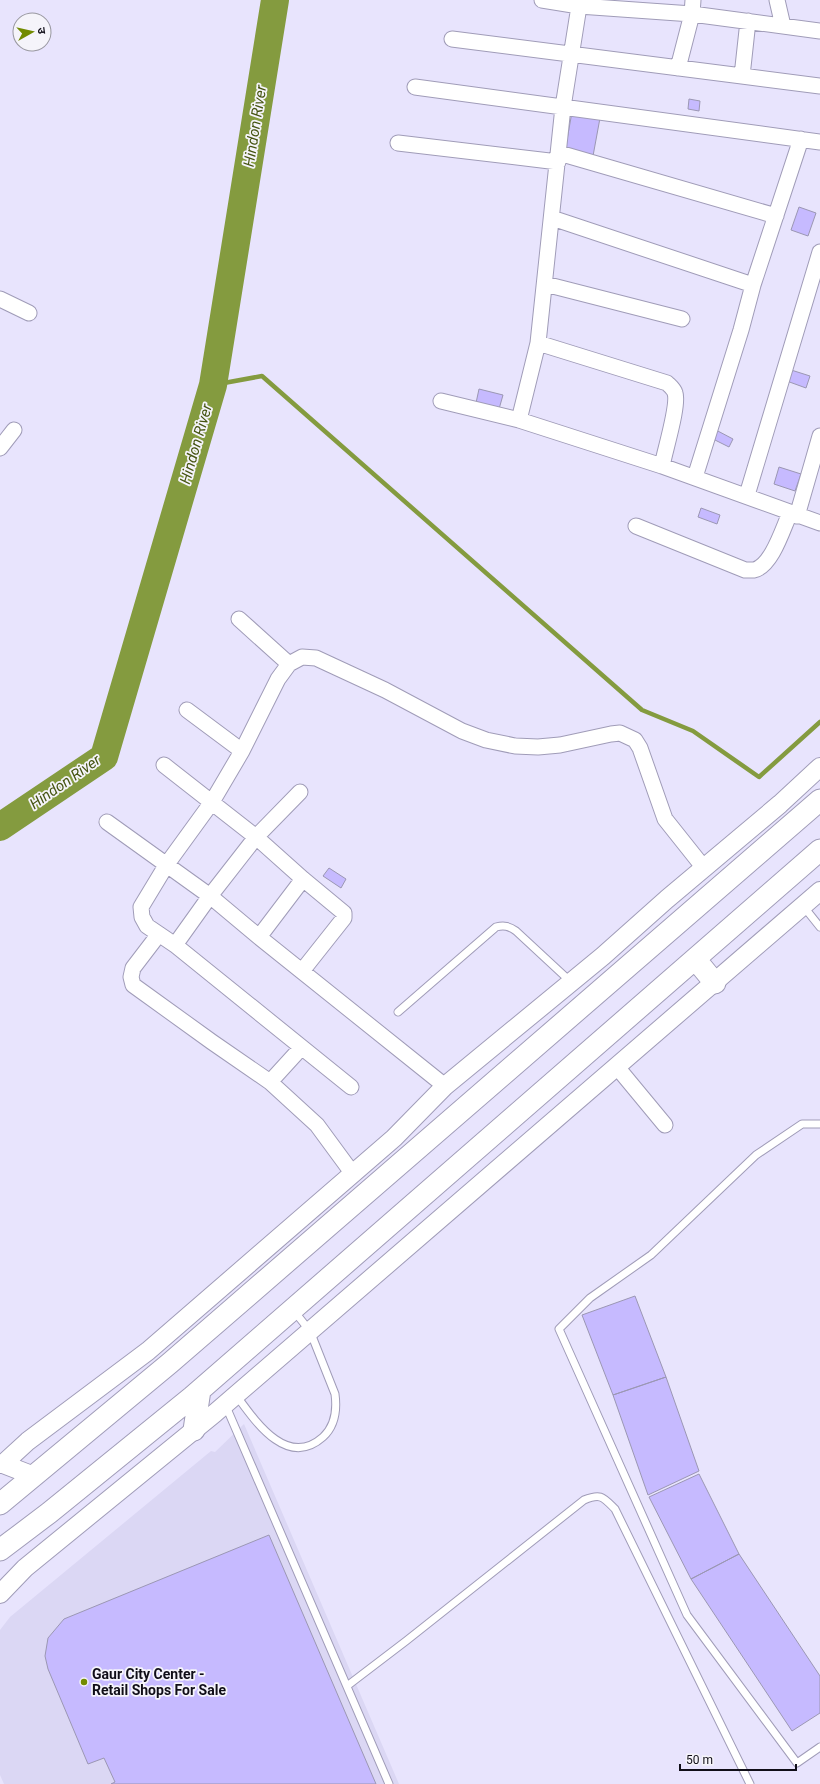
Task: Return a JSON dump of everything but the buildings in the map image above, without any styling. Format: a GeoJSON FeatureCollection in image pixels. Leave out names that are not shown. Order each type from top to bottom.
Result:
{"type":"FeatureCollection","features":[{"type":"Feature","properties":{"kind":"main road"},"geometry":{"type":"LineString","coordinates":[[0,1504],[182,1353],[820,800]]}},
{"type":"Feature","properties":{"kind":"main road"},"geometry":{"type":"LineString","coordinates":[[0,1550],[200,1390],[696,960],[820,850]]}},
{"type":"Feature","properties":{"kind":"main road"},"geometry":{"type":"LineString","coordinates":[[696,960],[715,983]]}},
{"type":"Feature","properties":{"kind":"main road"},"geometry":{"type":"LineString","coordinates":[[194,1430],[200,1390]]}},
{"type":"Feature","properties":{"kind":"street"},"geometry":{"type":"LineString","coordinates":[[542,0],[580,3],[692,7],[748,21],[820,31]]}},
{"type":"Feature","properties":{"kind":"street"},"geometry":{"type":"LineString","coordinates":[[777,0],[783,26]]}},
{"type":"Feature","properties":{"kind":"street"},"geometry":{"type":"LineString","coordinates":[[520,420],[538,343],[564,107],[580,3]]}},
{"type":"Feature","properties":{"kind":"street"},"geometry":{"type":"LineString","coordinates":[[678,68],[692,7]]}},
{"type":"Feature","properties":{"kind":"street"},"geometry":{"type":"LineString","coordinates":[[742,76],[748,21]]}},
{"type":"Feature","properties":{"kind":"street"},"geometry":{"type":"LineString","coordinates":[[452,39],[820,86]]}},
{"type":"Feature","properties":{"kind":"street"},"geometry":{"type":"LineString","coordinates":[[415,87],[820,142]]}},
{"type":"Feature","properties":{"kind":"street"},"geometry":{"type":"LineString","coordinates":[[696,477],[741,330],[753,285],[802,139]]}},
{"type":"Feature","properties":{"kind":"street"},"geometry":{"type":"LineString","coordinates":[[398,143],[558,158],[776,216]]}},
{"type":"Feature","properties":{"kind":"street"},"geometry":{"type":"LineString","coordinates":[[552,218],[753,285]]}},
{"type":"Feature","properties":{"kind":"street"},"geometry":{"type":"LineString","coordinates":[[747,495],[820,252]]}},
{"type":"Feature","properties":{"kind":"street"},"geometry":{"type":"LineString","coordinates":[[545,284],[682,319]]}},
{"type":"Feature","properties":{"kind":"street"},"geometry":{"type":"LineString","coordinates":[[0,299],[29,313]]}},
{"type":"Feature","properties":{"kind":"street"},"geometry":{"type":"LineString","coordinates":[[538,343],[667,383],[675,393],[676,404],[662,466]]}},
{"type":"Feature","properties":{"kind":"street"},"geometry":{"type":"LineString","coordinates":[[441,401],[520,420],[696,477],[820,523]]}},
{"type":"Feature","properties":{"kind":"street"},"geometry":{"type":"LineString","coordinates":[[0,448],[14,430]]}},
{"type":"Feature","properties":{"kind":"street"},"geometry":{"type":"LineString","coordinates":[[636,526],[744,570],[755,570],[764,564],[773,552],[793,514],[820,436]]}},
{"type":"Feature","properties":{"kind":"street"},"geometry":{"type":"LineString","coordinates":[[239,619],[289,664]]}},
{"type":"Feature","properties":{"kind":"street"},"geometry":{"type":"LineString","coordinates":[[351,1087],[175,945],[147,926],[142,917],[142,907],[167,864],[212,802],[242,751],[278,679],[289,664],[302,657],[316,658],[385,690],[462,731],[486,740],[515,746],[538,747],[560,745],[611,734],[620,733],[628,736],[634,740],[640,748],[664,819],[704,868]]}},
{"type":"Feature","properties":{"kind":"street"},"geometry":{"type":"LineString","coordinates":[[187,710],[242,751]]}},
{"type":"Feature","properties":{"kind":"street"},"geometry":{"type":"LineString","coordinates":[[164,764],[256,837],[302,879],[342,912],[344,916],[302,971]]}},
{"type":"Feature","properties":{"kind":"street"},"geometry":{"type":"LineString","coordinates":[[34,1476],[2,1464],[28,1441],[148,1351],[394,1138],[445,1086],[572,982],[780,804],[814,772]]}},
{"type":"Feature","properties":{"kind":"street"},"geometry":{"type":"LineString","coordinates":[[175,945],[210,896],[256,837],[300,792]]}},
{"type":"Feature","properties":{"kind":"street"},"geometry":{"type":"LineString","coordinates":[[107,822],[210,896],[445,1086]]}},
{"type":"Feature","properties":{"kind":"street"},"geometry":{"type":"LineString","coordinates":[[259,937],[302,879]]}},
{"type":"Feature","properties":{"kind":"street"},"geometry":{"type":"LineString","coordinates":[[0,1594],[25,1568],[230,1400],[820,892]]}},
{"type":"Feature","properties":{"kind":"street"},"geometry":{"type":"LineString","coordinates":[[159,934],[133,968],[131,977],[133,985],[270,1082],[317,1125],[353,1174]]}},
{"type":"Feature","properties":{"kind":"street"},"geometry":{"type":"LineString","coordinates":[[270,1082],[301,1048]]}},
{"type":"Feature","properties":{"kind":"street"},"geometry":{"type":"LineString","coordinates":[[617,1067],[665,1125]]}},
{"type":"Feature","properties":{"kind":"lane"},"geometry":{"type":"LineString","coordinates":[[804,907],[820,927]]}},
{"type":"Feature","properties":{"kind":"lane"},"geometry":{"type":"LineString","coordinates":[[398,1012],[496,927],[503,925],[510,926],[572,982]]}},
{"type":"Feature","properties":{"kind":"lane"},"geometry":{"type":"LineString","coordinates":[[820,1124],[802,1124],[756,1155],[651,1255],[590,1298],[559,1329],[687,1615],[796,1763],[820,1747]]}},
{"type":"Feature","properties":{"kind":"lane"},"geometry":{"type":"LineString","coordinates":[[230,1400],[272,1437],[294,1448],[312,1445],[327,1433],[331,1425],[336,1404],[335,1394],[310,1331],[293,1309]]}},
{"type":"Feature","properties":{"kind":"lane"},"geometry":{"type":"LineString","coordinates":[[230,1400],[347,1686],[389,1784]]}},
{"type":"Feature","properties":{"kind":"lane"},"geometry":{"type":"LineString","coordinates":[[347,1686],[584,1500],[594,1495],[603,1497],[615,1509],[750,1784]]}},
{"type":"Feature","properties":{"kind":"shaded area"},"geometry":{"type":"Polygon","coordinates":[[[244,1424],[399,1784],[4,1784],[0,1775],[0,1630],[10,1617],[211,1451],[215,1452],[244,1424]]]}},
{"type":"Feature","properties":{"kind":"waterway","name":"Hindon River"},"geometry":{"type":"LineString","coordinates":[[0,827],[104,757],[213,385],[275,0]]}},
{"type":"Feature","properties":{"kind":"waterway"},"geometry":{"type":"LineString","coordinates":[[213,385],[262,376],[642,710],[693,731],[759,777],[820,722]]}},
{"type":"Feature","properties":{"kind":"place","name":"Gaur City Center - Retail Shops For Sale"},"geometry":{"type":"Point","coordinates":[84,1682]}}]}
